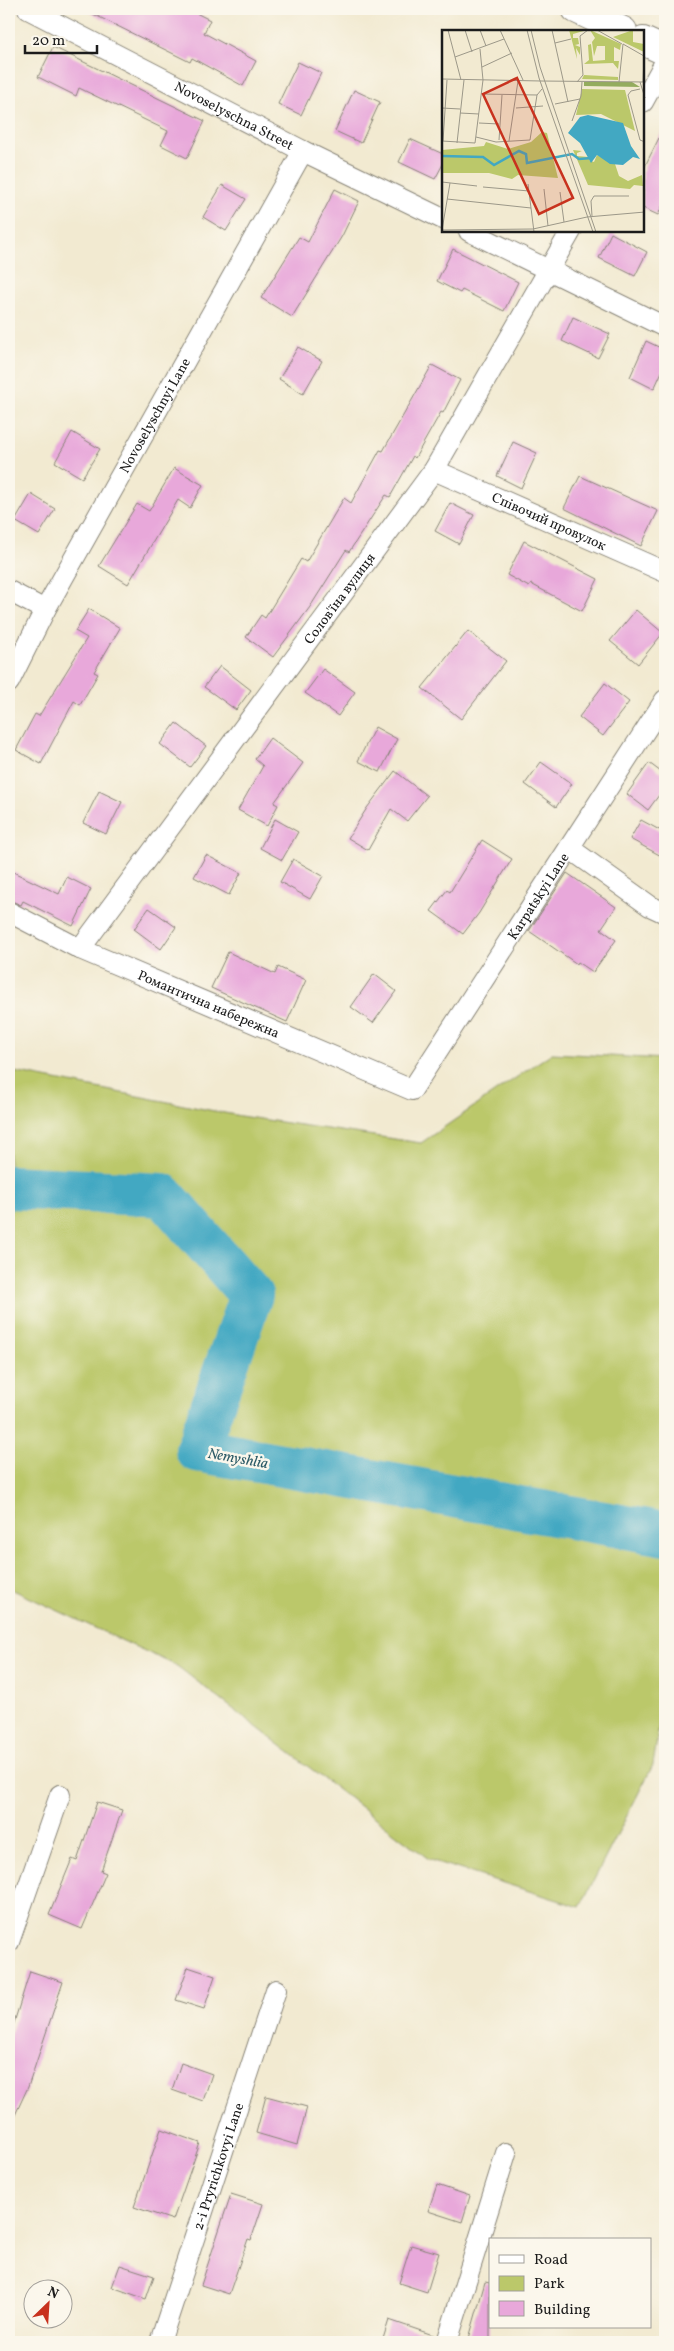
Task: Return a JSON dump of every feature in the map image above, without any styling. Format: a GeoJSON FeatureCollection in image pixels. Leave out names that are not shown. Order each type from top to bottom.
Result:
{"type":"FeatureCollection","features":[{"type":"Feature","properties":{"kind":"main road"},"geometry":{"type":"LineString","coordinates":[[576,9],[621,30]]}},
{"type":"Feature","properties":{"kind":"main road"},"geometry":{"type":"LineString","coordinates":[[644,42],[665,52]]}},
{"type":"Feature","properties":{"kind":"street","name":"Novoselyschna Street"},"geometry":{"type":"LineString","coordinates":[[28,9],[303,151],[442,218]]}},
{"type":"Feature","properties":{"kind":"street"},"geometry":{"type":"LineString","coordinates":[[644,100],[665,62]]}},
{"type":"Feature","properties":{"kind":"street","name":"Novoselyschnyi Lane"},"geometry":{"type":"LineString","coordinates":[[9,682],[45,610],[303,151]]}},
{"type":"Feature","properties":{"kind":"street"},"geometry":{"type":"LineString","coordinates":[[471,232],[665,327]]}},
{"type":"Feature","properties":{"kind":"street","name":"Солов'їна вулиця"},"geometry":{"type":"LineString","coordinates":[[80,949],[434,470],[570,232]]}},
{"type":"Feature","properties":{"kind":"street","name":"Співочий провулок"},"geometry":{"type":"LineString","coordinates":[[434,470],[665,572]]}},
{"type":"Feature","properties":{"kind":"street"},"geometry":{"type":"LineString","coordinates":[[9,591],[45,610]]}},
{"type":"Feature","properties":{"kind":"street","name":"Karpatskyi Lane"},"geometry":{"type":"LineString","coordinates":[[412,1090],[665,700]]}},
{"type":"Feature","properties":{"kind":"street"},"geometry":{"type":"LineString","coordinates":[[569,848],[650,906],[665,914]]}},
{"type":"Feature","properties":{"kind":"street","name":"Романтична набережна"},"geometry":{"type":"LineString","coordinates":[[9,912],[80,949],[412,1090]]}},
{"type":"Feature","properties":{"kind":"street"},"geometry":{"type":"LineString","coordinates":[[9,1942],[13,1912],[60,1795]]}},
{"type":"Feature","properties":{"kind":"street","name":"2-i Pryrichkovyi Lane"},"geometry":{"type":"LineString","coordinates":[[160,2342],[276,1990]]}},
{"type":"Feature","properties":{"kind":"street"},"geometry":{"type":"LineString","coordinates":[[447,2342],[506,2153]]}},
{"type":"Feature","properties":{"kind":"green space"},"geometry":{"type":"Polygon","coordinates":[[[552,1053],[665,1059],[665,1687],[653,1765],[580,1907],[430,1860],[177,1666],[9,1588],[9,1071],[240,1116],[421,1143],[552,1053]]]}},
{"type":"Feature","properties":{"kind":"building"},"geometry":{"type":"Polygon","coordinates":[[[83,9],[188,9],[210,20],[204,33],[256,61],[243,86],[192,58],[190,62],[83,9]]]}},
{"type":"Feature","properties":{"kind":"building"},"geometry":{"type":"Polygon","coordinates":[[[53,47],[205,121],[187,158],[161,145],[168,131],[79,88],[76,96],[38,77],[53,47]]]}},
{"type":"Feature","properties":{"kind":"building"},"geometry":{"type":"Polygon","coordinates":[[[298,62],[321,73],[301,115],[278,104],[298,62]]]}},
{"type":"Feature","properties":{"kind":"building"},"geometry":{"type":"Polygon","coordinates":[[[354,90],[380,102],[361,143],[335,131],[354,90]]]}},
{"type":"Feature","properties":{"kind":"building"},"geometry":{"type":"Polygon","coordinates":[[[665,126],[665,201],[658,215],[644,208],[644,168],[665,126]]]}},
{"type":"Feature","properties":{"kind":"building"},"geometry":{"type":"Polygon","coordinates":[[[410,139],[442,154],[442,166],[435,179],[399,162],[410,139]]]}},
{"type":"Feature","properties":{"kind":"building"},"geometry":{"type":"Polygon","coordinates":[[[222,185],[246,199],[226,231],[203,217],[222,185]]]}},
{"type":"Feature","properties":{"kind":"building"},"geometry":{"type":"Polygon","coordinates":[[[335,189],[359,201],[342,236],[292,317],[261,298],[299,237],[308,242],[335,189]]]}},
{"type":"Feature","properties":{"kind":"building"},"geometry":{"type":"Polygon","coordinates":[[[611,233],[647,252],[635,276],[599,258],[611,233]]]}},
{"type":"Feature","properties":{"kind":"building"},"geometry":{"type":"Polygon","coordinates":[[[453,249],[518,282],[504,311],[462,290],[460,293],[437,281],[453,249]]]}},
{"type":"Feature","properties":{"kind":"building"},"geometry":{"type":"Polygon","coordinates":[[[573,317],[610,334],[598,358],[562,341],[573,317]]]}},
{"type":"Feature","properties":{"kind":"building"},"geometry":{"type":"Polygon","coordinates":[[[646,341],[665,350],[665,365],[654,389],[630,377],[646,341]]]}},
{"type":"Feature","properties":{"kind":"building"},"geometry":{"type":"Polygon","coordinates":[[[298,347],[322,361],[303,394],[279,379],[298,347]]]}},
{"type":"Feature","properties":{"kind":"building"},"geometry":{"type":"Polygon","coordinates":[[[432,365],[460,380],[443,413],[441,412],[415,458],[413,456],[390,497],[386,495],[349,552],[346,550],[310,607],[273,657],[246,637],[261,615],[265,618],[301,559],[306,562],[344,498],[351,503],[380,450],[383,451],[432,365]]]}},
{"type":"Feature","properties":{"kind":"building"},"geometry":{"type":"Polygon","coordinates":[[[72,432],[100,449],[82,478],[55,462],[72,432]]]}},
{"type":"Feature","properties":{"kind":"building"},"geometry":{"type":"Polygon","coordinates":[[[513,442],[537,453],[521,488],[497,476],[513,442]]]}},
{"type":"Feature","properties":{"kind":"building"},"geometry":{"type":"Polygon","coordinates":[[[174,468],[203,485],[190,508],[178,500],[128,584],[99,566],[137,504],[149,511],[174,468]]]}},
{"type":"Feature","properties":{"kind":"building"},"geometry":{"type":"Polygon","coordinates":[[[580,476],[658,511],[641,546],[564,508],[580,476]]]}},
{"type":"Feature","properties":{"kind":"building"},"geometry":{"type":"Polygon","coordinates":[[[31,494],[55,509],[39,535],[15,521],[31,494]]]}},
{"type":"Feature","properties":{"kind":"building"},"geometry":{"type":"Polygon","coordinates":[[[450,503],[474,515],[459,544],[435,531],[450,503]]]}},
{"type":"Feature","properties":{"kind":"building"},"geometry":{"type":"Polygon","coordinates":[[[524,541],[598,579],[582,611],[531,584],[529,587],[507,575],[524,541]]]}},
{"type":"Feature","properties":{"kind":"building"},"geometry":{"type":"Polygon","coordinates":[[[89,609],[120,628],[94,672],[98,674],[80,705],[74,701],[41,764],[16,750],[35,714],[39,716],[87,638],[75,631],[89,609]]]}},
{"type":"Feature","properties":{"kind":"building"},"geometry":{"type":"Polygon","coordinates":[[[636,610],[663,633],[638,664],[610,641],[636,610]]]}},
{"type":"Feature","properties":{"kind":"building"},"geometry":{"type":"Polygon","coordinates":[[[468,631],[506,661],[461,719],[422,688],[468,631]]]}},
{"type":"Feature","properties":{"kind":"building"},"geometry":{"type":"Polygon","coordinates":[[[220,666],[251,690],[236,710],[204,687],[220,666]]]}},
{"type":"Feature","properties":{"kind":"building"},"geometry":{"type":"Polygon","coordinates":[[[323,669],[355,692],[338,716],[305,693],[323,669]]]}},
{"type":"Feature","properties":{"kind":"building"},"geometry":{"type":"Polygon","coordinates":[[[605,683],[629,702],[603,736],[579,717],[605,683]]]}},
{"type":"Feature","properties":{"kind":"building"},"geometry":{"type":"Polygon","coordinates":[[[176,723],[206,746],[190,767],[160,744],[176,723]]]}},
{"type":"Feature","properties":{"kind":"building"},"geometry":{"type":"Polygon","coordinates":[[[375,727],[397,739],[380,772],[358,761],[375,727]]]}},
{"type":"Feature","properties":{"kind":"building"},"geometry":{"type":"Polygon","coordinates":[[[270,738],[303,763],[274,803],[278,805],[267,826],[238,810],[263,766],[255,759],[270,738]]]}},
{"type":"Feature","properties":{"kind":"building"},"geometry":{"type":"Polygon","coordinates":[[[541,762],[572,784],[556,807],[525,784],[541,762]]]}},
{"type":"Feature","properties":{"kind":"building"},"geometry":{"type":"Polygon","coordinates":[[[649,763],[665,775],[665,787],[648,810],[627,794],[649,763]]]}},
{"type":"Feature","properties":{"kind":"building"},"geometry":{"type":"Polygon","coordinates":[[[395,771],[427,796],[407,821],[391,809],[368,850],[348,838],[367,808],[395,771]]]}},
{"type":"Feature","properties":{"kind":"building"},"geometry":{"type":"Polygon","coordinates":[[[99,791],[122,802],[106,834],[83,823],[99,791]]]}},
{"type":"Feature","properties":{"kind":"building"},"geometry":{"type":"Polygon","coordinates":[[[275,819],[298,832],[282,860],[260,848],[275,819]]]}},
{"type":"Feature","properties":{"kind":"building"},"geometry":{"type":"Polygon","coordinates":[[[641,820],[665,833],[665,858],[630,839],[641,820]]]}},
{"type":"Feature","properties":{"kind":"building"},"geometry":{"type":"Polygon","coordinates":[[[482,840],[512,859],[479,913],[463,934],[431,911],[447,890],[450,892],[482,840]]]}},
{"type":"Feature","properties":{"kind":"building"},"geometry":{"type":"Polygon","coordinates":[[[206,855],[241,873],[229,895],[194,877],[206,855]]]}},
{"type":"Feature","properties":{"kind":"building"},"geometry":{"type":"Polygon","coordinates":[[[293,859],[323,876],[310,899],[280,882],[293,859]]]}},
{"type":"Feature","properties":{"kind":"building"},"geometry":{"type":"Polygon","coordinates":[[[9,870],[59,894],[67,877],[91,889],[73,926],[23,901],[21,905],[9,900],[9,870]]]}},
{"type":"Feature","properties":{"kind":"building"},"geometry":{"type":"Polygon","coordinates":[[[567,873],[616,907],[601,929],[616,940],[593,972],[578,962],[577,964],[529,931],[567,873]]]}},
{"type":"Feature","properties":{"kind":"building"},"geometry":{"type":"Polygon","coordinates":[[[149,908],[176,927],[161,949],[134,929],[149,908]]]}},
{"type":"Feature","properties":{"kind":"building"},"geometry":{"type":"Polygon","coordinates":[[[228,952],[275,974],[278,967],[306,980],[287,1022],[211,988],[228,952]]]}},
{"type":"Feature","properties":{"kind":"building"},"geometry":{"type":"Polygon","coordinates":[[[374,974],[396,991],[373,1023],[351,1007],[374,974]]]}},
{"type":"Feature","properties":{"kind":"building"},"geometry":{"type":"Polygon","coordinates":[[[97,1802],[122,1810],[101,1871],[106,1873],[82,1929],[49,1915],[72,1859],[77,1861],[97,1802]]]}},
{"type":"Feature","properties":{"kind":"building"},"geometry":{"type":"Polygon","coordinates":[[[188,1967],[215,1976],[204,2009],[176,2000],[188,1967]]]}},
{"type":"Feature","properties":{"kind":"building"},"geometry":{"type":"Polygon","coordinates":[[[30,1971],[63,1982],[28,2087],[9,2128],[9,2039],[30,1971]]]}},
{"type":"Feature","properties":{"kind":"building"},"geometry":{"type":"Polygon","coordinates":[[[181,2063],[212,2074],[203,2101],[172,2090],[181,2063]]]}},
{"type":"Feature","properties":{"kind":"building"},"geometry":{"type":"Polygon","coordinates":[[[266,2096],[307,2107],[297,2145],[256,2133],[266,2096]]]}},
{"type":"Feature","properties":{"kind":"building"},"geometry":{"type":"Polygon","coordinates":[[[161,2129],[200,2143],[173,2220],[134,2207],[161,2129]]]}},
{"type":"Feature","properties":{"kind":"building"},"geometry":{"type":"Polygon","coordinates":[[[437,2185],[470,2196],[462,2222],[428,2211],[437,2185]]]}},
{"type":"Feature","properties":{"kind":"building"},"geometry":{"type":"Polygon","coordinates":[[[231,2194],[263,2204],[251,2240],[248,2239],[229,2294],[201,2285],[231,2194]]]}},
{"type":"Feature","properties":{"kind":"building"},"geometry":{"type":"Polygon","coordinates":[[[411,2245],[439,2253],[427,2292],[399,2283],[411,2245]]]}},
{"type":"Feature","properties":{"kind":"building"},"geometry":{"type":"Polygon","coordinates":[[[120,2265],[154,2276],[146,2299],[112,2287],[120,2265]]]}},
{"type":"Feature","properties":{"kind":"building"},"geometry":{"type":"Polygon","coordinates":[[[485,2282],[489,2283],[490,2342],[468,2342],[485,2282]]]}},
{"type":"Feature","properties":{"kind":"building"},"geometry":{"type":"Polygon","coordinates":[[[389,2320],[436,2336],[435,2342],[382,2342],[389,2320]]]}},
{"type":"Feature","properties":{"kind":"waterway","name":"Nemyshlia"},"geometry":{"type":"LineString","coordinates":[[9,1187],[163,1195],[251,1295],[197,1450],[665,1534]]}}]}
